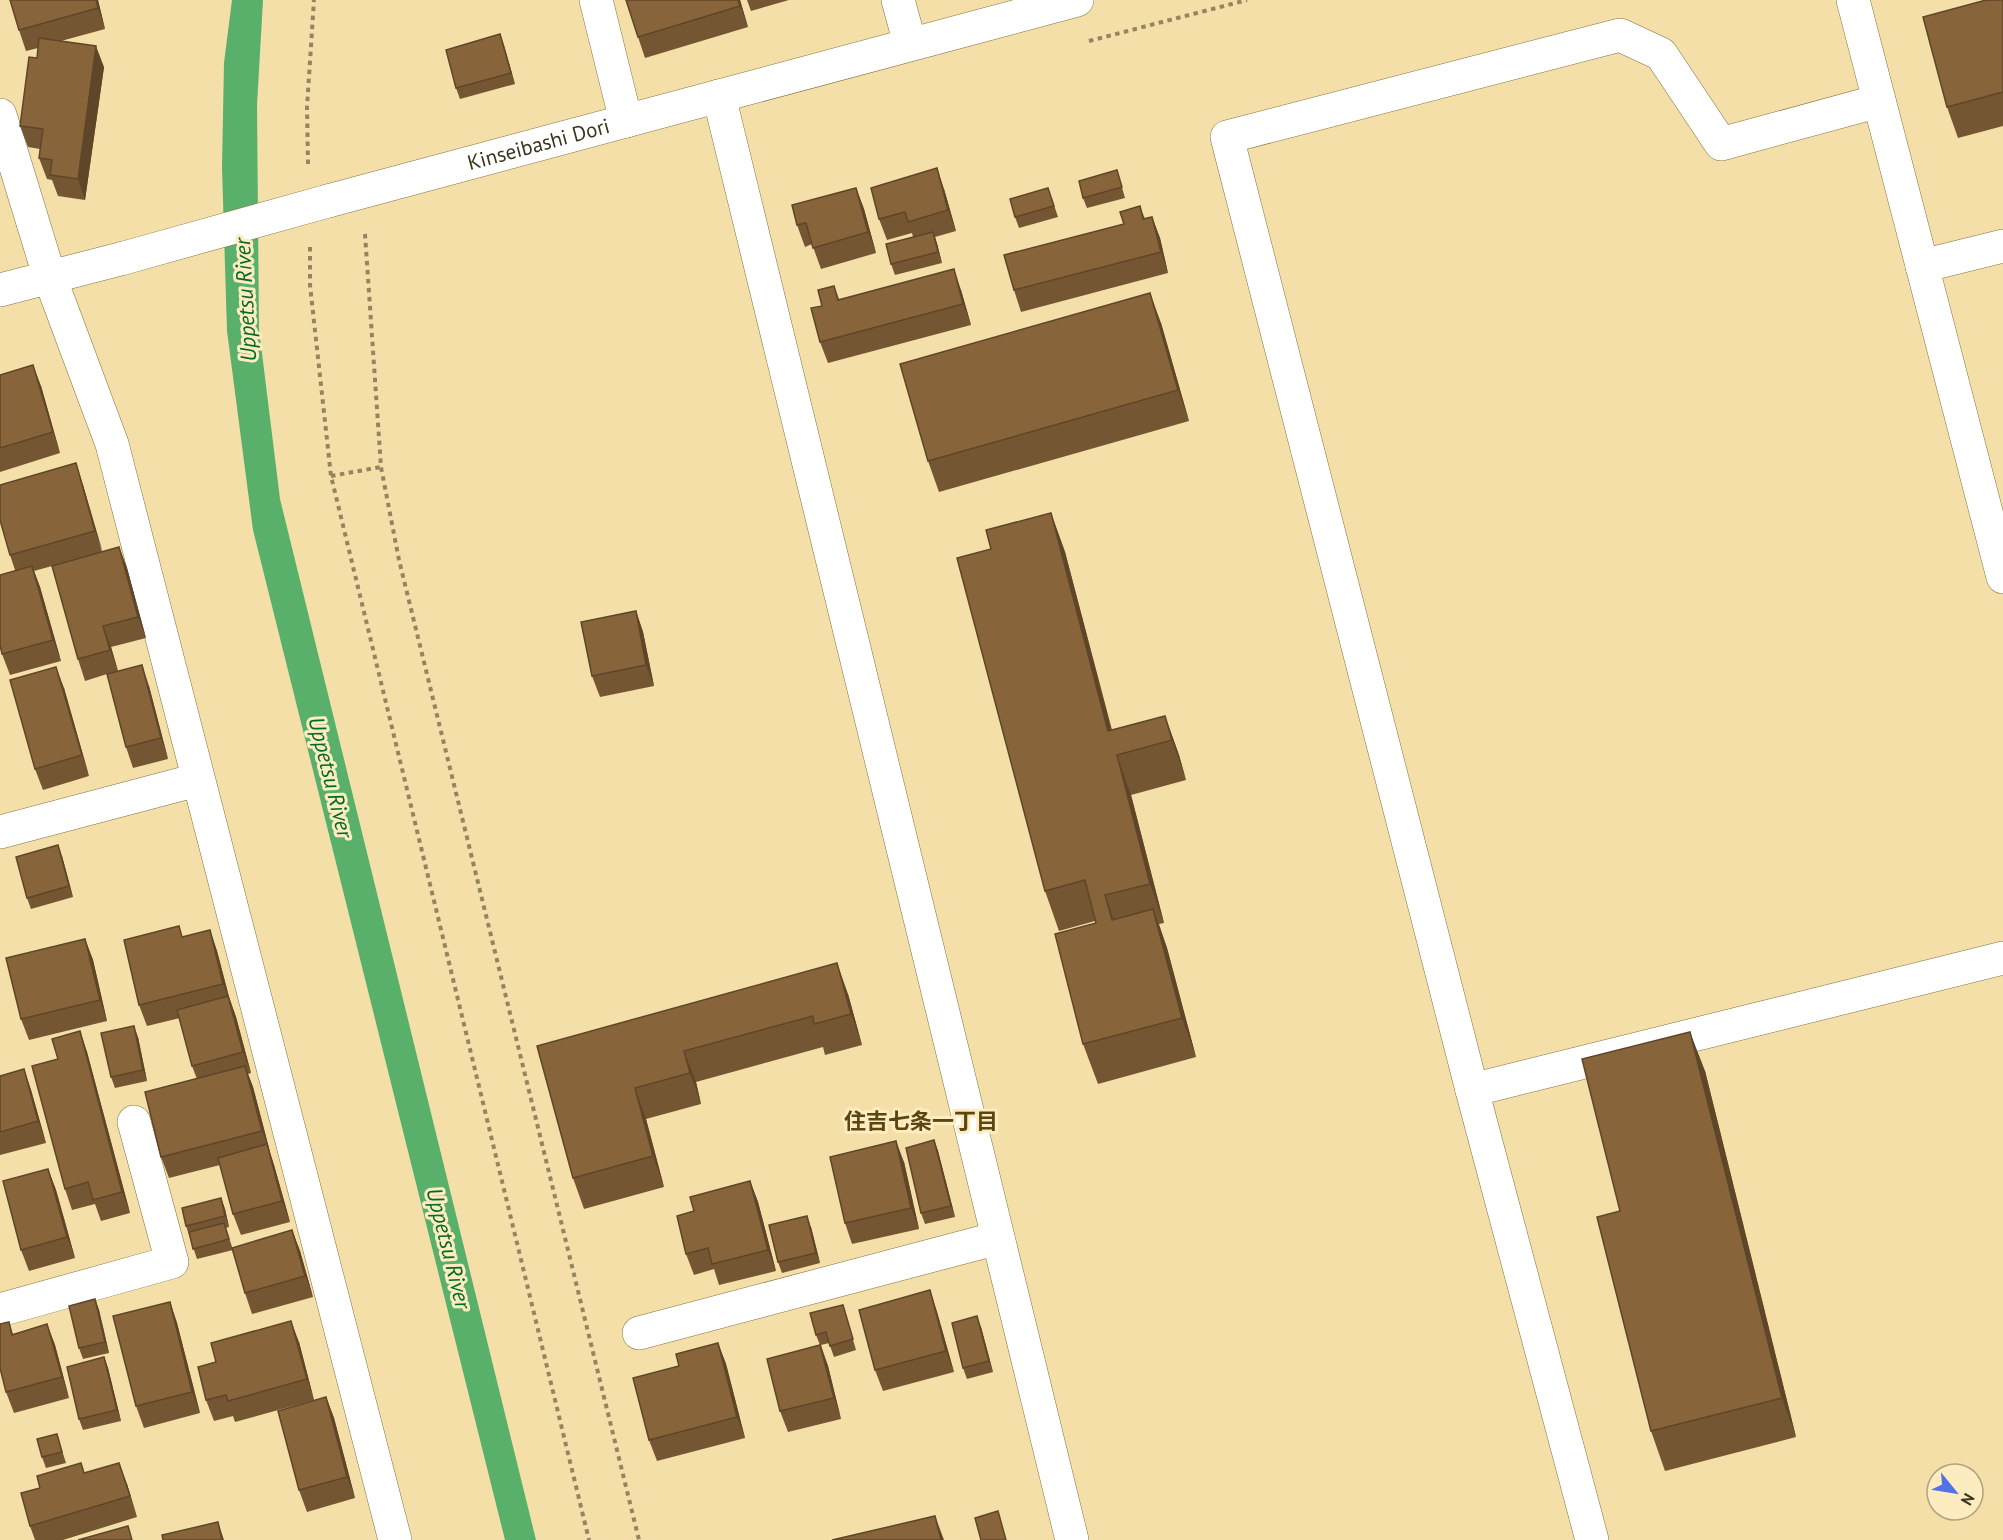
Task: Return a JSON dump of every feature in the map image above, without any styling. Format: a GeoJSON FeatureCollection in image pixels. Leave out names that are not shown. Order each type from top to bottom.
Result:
{"type":"FeatureCollection","features":[{"type":"Feature","properties":{"kind":"street"},"geometry":{"type":"LineString","coordinates":[[596,0],[626,121]]}},
{"type":"Feature","properties":{"kind":"street"},"geometry":{"type":"LineString","coordinates":[[898,0],[909,44]]}},
{"type":"Feature","properties":{"kind":"street","name":"Kinseibashi Dori"},"geometry":{"type":"LineString","coordinates":[[0,290],[1077,0]]}},
{"type":"Feature","properties":{"kind":"street"},"geometry":{"type":"LineString","coordinates":[[1853,0],[2003,577]]}},
{"type":"Feature","properties":{"kind":"street"},"geometry":{"type":"LineString","coordinates":[[1592,1540],[1472,1090],[1227,137],[1620,35],[1661,54],[1721,144],[1879,101]]}},
{"type":"Feature","properties":{"kind":"street"},"geometry":{"type":"LineString","coordinates":[[719,96],[1072,1540]]}},
{"type":"Feature","properties":{"kind":"street"},"geometry":{"type":"LineString","coordinates":[[0,115],[49,275],[112,444],[395,1540]]}},
{"type":"Feature","properties":{"kind":"street"},"geometry":{"type":"LineString","coordinates":[[1922,266],[2003,246]]}},
{"type":"Feature","properties":{"kind":"street"},"geometry":{"type":"LineString","coordinates":[[0,832],[197,780]]}},
{"type":"Feature","properties":{"kind":"street"},"geometry":{"type":"LineString","coordinates":[[1472,1090],[2003,958]]}},
{"type":"Feature","properties":{"kind":"street"},"geometry":{"type":"LineString","coordinates":[[0,1310],[172,1262],[134,1122]]}},
{"type":"Feature","properties":{"kind":"street"},"geometry":{"type":"LineString","coordinates":[[639,1334],[998,1238]]}},
{"type":"Feature","properties":{"kind":"path"},"geometry":{"type":"LineString","coordinates":[[308,166],[307,107],[314,0]]}},
{"type":"Feature","properties":{"kind":"path"},"geometry":{"type":"LineString","coordinates":[[1086,42],[1247,0]]}},
{"type":"Feature","properties":{"kind":"path"},"geometry":{"type":"LineString","coordinates":[[365,231],[381,468],[399,560],[639,1540]]}},
{"type":"Feature","properties":{"kind":"path"},"geometry":{"type":"LineString","coordinates":[[309,237],[310,285],[331,476],[589,1540]]}},
{"type":"Feature","properties":{"kind":"path"},"geometry":{"type":"LineString","coordinates":[[331,476],[381,468]]}},
{"type":"Feature","properties":{"kind":"water","name":"Uppetsu River"},"geometry":{"type":"Polygon","coordinates":[[[232,0],[263,0],[257,105],[259,329],[280,499],[536,1540],[505,1540],[253,530],[227,331],[222,167],[224,63],[232,0]]]}},
{"type":"Feature","properties":{"kind":"building"},"geometry":{"type":"Polygon","coordinates":[[[10,0],[96,0],[98,8],[19,30],[10,0]]]}},
{"type":"Feature","properties":{"kind":"building"},"geometry":{"type":"Polygon","coordinates":[[[626,0],[738,0],[740,6],[638,37],[626,0]]]}},
{"type":"Feature","properties":{"kind":"building"},"geometry":{"type":"Polygon","coordinates":[[[1986,0],[2003,0],[2003,92],[1947,107],[1923,17],[1986,0]]]}},
{"type":"Feature","properties":{"kind":"building"},"geometry":{"type":"Polygon","coordinates":[[[500,34],[511,73],[456,88],[446,50],[500,34]]]}},
{"type":"Feature","properties":{"kind":"building"},"geometry":{"type":"Polygon","coordinates":[[[39,38],[96,46],[78,179],[50,175],[52,160],[39,158],[43,129],[20,126],[29,57],[37,58],[39,38]]]}},
{"type":"Feature","properties":{"kind":"building"},"geometry":{"type":"Polygon","coordinates":[[[937,168],[948,210],[908,222],[905,212],[879,219],[871,188],[937,168]]]}},
{"type":"Feature","properties":{"kind":"building"},"geometry":{"type":"Polygon","coordinates":[[[1117,170],[1122,187],[1083,198],[1079,181],[1117,170]]]}},
{"type":"Feature","properties":{"kind":"building"},"geometry":{"type":"Polygon","coordinates":[[[856,188],[868,232],[813,248],[806,223],[797,225],[792,205],[856,188]]]}},
{"type":"Feature","properties":{"kind":"building"},"geometry":{"type":"Polygon","coordinates":[[[1048,188],[1054,206],[1015,217],[1010,199],[1048,188]]]}},
{"type":"Feature","properties":{"kind":"building"},"geometry":{"type":"Polygon","coordinates":[[[1140,206],[1143,219],[1152,217],[1161,252],[1014,290],[1004,255],[1124,224],[1120,212],[1140,206]]]}},
{"type":"Feature","properties":{"kind":"building"},"geometry":{"type":"Polygon","coordinates":[[[933,232],[938,252],[891,264],[886,244],[933,232]]]}},
{"type":"Feature","properties":{"kind":"building"},"geometry":{"type":"Polygon","coordinates":[[[954,269],[963,304],[820,342],[811,308],[822,306],[818,290],[834,286],[838,300],[954,269]]]}},
{"type":"Feature","properties":{"kind":"building"},"geometry":{"type":"Polygon","coordinates":[[[1150,293],[1178,390],[928,461],[900,364],[1150,293]]]}},
{"type":"Feature","properties":{"kind":"building"},"geometry":{"type":"Polygon","coordinates":[[[33,365],[53,432],[0,448],[0,375],[33,365]]]}},
{"type":"Feature","properties":{"kind":"building"},"geometry":{"type":"Polygon","coordinates":[[[76,463],[95,531],[10,555],[0,520],[0,485],[76,463]]]}},
{"type":"Feature","properties":{"kind":"building"},"geometry":{"type":"Polygon","coordinates":[[[1051,513],[1108,731],[1165,716],[1172,740],[1117,755],[1150,884],[1105,895],[1112,920],[1153,909],[1182,1018],[1083,1044],[1055,934],[1096,923],[1085,880],[1045,891],[957,558],[991,549],[986,530],[1051,513]]]}},
{"type":"Feature","properties":{"kind":"building"},"geometry":{"type":"Polygon","coordinates":[[[119,547],[138,617],[103,626],[110,650],[78,659],[52,566],[119,547]]]}},
{"type":"Feature","properties":{"kind":"building"},"geometry":{"type":"Polygon","coordinates":[[[32,566],[53,640],[2,654],[0,575],[32,566]]]}},
{"type":"Feature","properties":{"kind":"building"},"geometry":{"type":"Polygon","coordinates":[[[636,611],[646,665],[592,676],[581,622],[636,611]]]}},
{"type":"Feature","properties":{"kind":"building"},"geometry":{"type":"Polygon","coordinates":[[[142,665],[161,738],[126,747],[107,674],[142,665]]]}},
{"type":"Feature","properties":{"kind":"building"},"geometry":{"type":"Polygon","coordinates":[[[56,667],[82,755],[35,769],[10,680],[56,667]]]}},
{"type":"Feature","properties":{"kind":"building"},"geometry":{"type":"Polygon","coordinates":[[[58,845],[69,886],[27,898],[16,857],[58,845]]]}},
{"type":"Feature","properties":{"kind":"building"},"geometry":{"type":"Polygon","coordinates":[[[179,926],[182,937],[210,930],[223,984],[139,1005],[124,940],[179,926]]]}},
{"type":"Feature","properties":{"kind":"building"},"geometry":{"type":"Polygon","coordinates":[[[85,939],[100,1000],[21,1019],[6,958],[85,939]]]}},
{"type":"Feature","properties":{"kind":"building"},"geometry":{"type":"Polygon","coordinates":[[[837,963],[851,1014],[814,1024],[813,1016],[684,1051],[690,1073],[635,1088],[653,1156],[573,1178],[537,1046],[837,963]]]}},
{"type":"Feature","properties":{"kind":"building"},"geometry":{"type":"Polygon","coordinates":[[[228,996],[243,1052],[192,1066],[177,1010],[228,996]]]}},
{"type":"Feature","properties":{"kind":"building"},"geometry":{"type":"Polygon","coordinates":[[[134,1026],[143,1070],[111,1077],[101,1033],[134,1026]]]}},
{"type":"Feature","properties":{"kind":"building"},"geometry":{"type":"Polygon","coordinates":[[[80,1031],[122,1192],[93,1200],[88,1182],[65,1189],[32,1066],[58,1059],[52,1039],[80,1031]]]}},
{"type":"Feature","properties":{"kind":"building"},"geometry":{"type":"Polygon","coordinates":[[[1690,1032],[1782,1398],[1651,1431],[1597,1217],[1620,1211],[1582,1059],[1690,1032]]]}},
{"type":"Feature","properties":{"kind":"building"},"geometry":{"type":"Polygon","coordinates":[[[245,1066],[262,1131],[161,1157],[145,1092],[245,1066]]]}},
{"type":"Feature","properties":{"kind":"building"},"geometry":{"type":"Polygon","coordinates":[[[24,1069],[38,1121],[0,1132],[0,1076],[24,1069]]]}},
{"type":"Feature","properties":{"kind":"building"},"geometry":{"type":"Polygon","coordinates":[[[934,1140],[951,1206],[921,1213],[906,1148],[934,1140]]]}},
{"type":"Feature","properties":{"kind":"building"},"geometry":{"type":"Polygon","coordinates":[[[896,1141],[911,1208],[845,1223],[830,1157],[896,1141]]]}},
{"type":"Feature","properties":{"kind":"building"},"geometry":{"type":"Polygon","coordinates":[[[267,1144],[282,1201],[233,1214],[218,1158],[267,1144]]]}},
{"type":"Feature","properties":{"kind":"building"},"geometry":{"type":"Polygon","coordinates":[[[48,1169],[67,1237],[21,1250],[3,1181],[48,1169]]]}},
{"type":"Feature","properties":{"kind":"building"},"geometry":{"type":"Polygon","coordinates":[[[750,1181],[768,1250],[712,1264],[708,1248],[686,1254],[677,1216],[694,1211],[690,1197],[750,1181]]]}},
{"type":"Feature","properties":{"kind":"building"},"geometry":{"type":"Polygon","coordinates":[[[221,1198],[225,1216],[186,1226],[182,1208],[221,1198]]]}},
{"type":"Feature","properties":{"kind":"building"},"geometry":{"type":"Polygon","coordinates":[[[807,1216],[816,1253],[778,1262],[769,1225],[807,1216]]]}},
{"type":"Feature","properties":{"kind":"building"},"geometry":{"type":"Polygon","coordinates":[[[224,1223],[229,1239],[193,1249],[189,1232],[224,1223]]]}},
{"type":"Feature","properties":{"kind":"building"},"geometry":{"type":"Polygon","coordinates":[[[292,1230],[305,1276],[245,1293],[232,1248],[292,1230]]]}},
{"type":"Feature","properties":{"kind":"building"},"geometry":{"type":"Polygon","coordinates":[[[930,1290],[946,1351],[875,1370],[859,1310],[930,1290]]]}},
{"type":"Feature","properties":{"kind":"building"},"geometry":{"type":"Polygon","coordinates":[[[95,1299],[105,1342],[79,1348],[69,1306],[95,1299]]]}},
{"type":"Feature","properties":{"kind":"building"},"geometry":{"type":"Polygon","coordinates":[[[170,1302],[192,1392],[136,1406],[113,1316],[170,1302]]]}},
{"type":"Feature","properties":{"kind":"building"},"geometry":{"type":"Polygon","coordinates":[[[843,1305],[853,1339],[830,1346],[826,1332],[816,1335],[810,1313],[843,1305]]]}},
{"type":"Feature","properties":{"kind":"building"},"geometry":{"type":"Polygon","coordinates":[[[977,1316],[989,1361],[963,1368],[952,1323],[977,1316]]]}},
{"type":"Feature","properties":{"kind":"building"},"geometry":{"type":"Polygon","coordinates":[[[291,1321],[307,1379],[228,1401],[226,1395],[206,1400],[198,1367],[216,1362],[211,1343],[291,1321]]]}},
{"type":"Feature","properties":{"kind":"building"},"geometry":{"type":"Polygon","coordinates":[[[9,1322],[12,1335],[47,1324],[62,1377],[6,1392],[0,1368],[0,1324],[9,1322]]]}},
{"type":"Feature","properties":{"kind":"building"},"geometry":{"type":"Polygon","coordinates":[[[718,1343],[737,1417],[649,1440],[633,1378],[679,1366],[676,1354],[718,1343]]]}},
{"type":"Feature","properties":{"kind":"building"},"geometry":{"type":"Polygon","coordinates":[[[820,1345],[834,1398],[780,1411],[767,1359],[820,1345]]]}},
{"type":"Feature","properties":{"kind":"building"},"geometry":{"type":"Polygon","coordinates":[[[104,1357],[117,1410],[79,1419],[67,1367],[104,1357]]]}},
{"type":"Feature","properties":{"kind":"building"},"geometry":{"type":"Polygon","coordinates":[[[326,1397],[347,1477],[299,1490],[278,1411],[326,1397]]]}},
{"type":"Feature","properties":{"kind":"building"},"geometry":{"type":"Polygon","coordinates":[[[57,1434],[62,1452],[42,1457],[37,1439],[57,1434]]]}},
{"type":"Feature","properties":{"kind":"building"},"geometry":{"type":"Polygon","coordinates":[[[81,1463],[84,1473],[119,1463],[130,1496],[30,1526],[21,1493],[40,1488],[37,1476],[81,1463]]]}},
{"type":"Feature","properties":{"kind":"building"},"geometry":{"type":"Polygon","coordinates":[[[998,1511],[1006,1540],[981,1540],[975,1518],[998,1511]]]}},
{"type":"Feature","properties":{"kind":"building"},"geometry":{"type":"Polygon","coordinates":[[[935,1516],[941,1540],[832,1540],[935,1516]]]}},
{"type":"Feature","properties":{"kind":"building"},"geometry":{"type":"Polygon","coordinates":[[[218,1522],[222,1540],[163,1540],[162,1535],[218,1522]]]}},
{"type":"Feature","properties":{"kind":"building"},"geometry":{"type":"Polygon","coordinates":[[[128,1526],[132,1540],[78,1540],[128,1526]]]}},
{"type":"Feature","properties":{"kind":"district","name":"住吉七条一丁目"},"geometry":{"type":"Point","coordinates":[921,1121]}}]}
